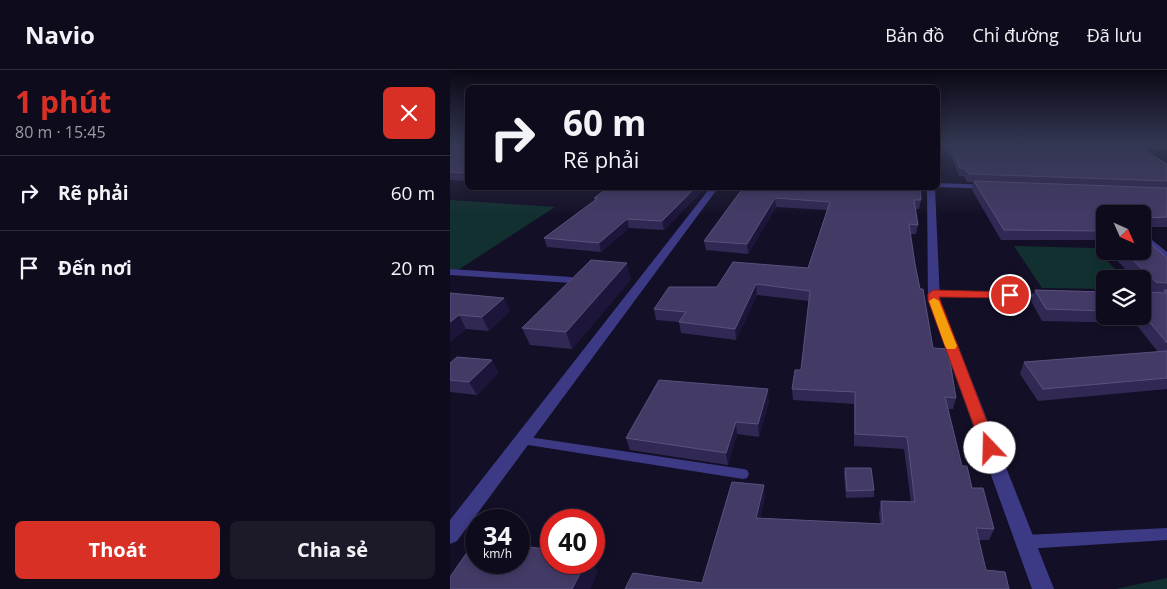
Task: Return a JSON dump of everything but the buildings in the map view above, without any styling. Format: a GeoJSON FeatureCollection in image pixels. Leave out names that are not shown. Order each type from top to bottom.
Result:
{"type":"FeatureCollection","features":[{"type":"Feature","properties":{"kind":"street"},"geometry":{"type":"LineString","coordinates":[[940,185],[1003,188]]}},
{"type":"Feature","properties":{"kind":"street"},"geometry":{"type":"LineString","coordinates":[[450,535],[712,190]]}},
{"type":"Feature","properties":{"kind":"street"},"geometry":{"type":"LineString","coordinates":[[931,190],[934,300],[1043,589]]}},
{"type":"Feature","properties":{"kind":"street"},"geometry":{"type":"LineString","coordinates":[[450,272],[571,280]]}},
{"type":"Feature","properties":{"kind":"lane"},"geometry":{"type":"LineString","coordinates":[[1151,242],[1167,256]]}},
{"type":"Feature","properties":{"kind":"lane"},"geometry":{"type":"LineString","coordinates":[[933,294],[1057,296]]}},
{"type":"Feature","properties":{"kind":"lane"},"geometry":{"type":"LineString","coordinates":[[522,440],[743,474]]}},
{"type":"Feature","properties":{"kind":"lane"},"geometry":{"type":"LineString","coordinates":[[1025,542],[1167,534]]}},
{"type":"Feature","properties":{"kind":"green space"},"geometry":{"type":"Polygon","coordinates":[[[450,200],[555,207],[458,270],[450,269],[450,200]]]}},
{"type":"Feature","properties":{"kind":"green space"},"geometry":{"type":"Polygon","coordinates":[[[1014,246],[1094,248],[1096,250],[1096,260],[1106,260],[1116,270],[1096,270],[1096,289],[1042,288],[1014,246]]]}},
{"type":"Feature","properties":{"kind":"green space"},"geometry":{"type":"Polygon","coordinates":[[[1167,578],[1167,589],[1116,589],[1167,578]]]}},
{"type":"Feature","properties":{"kind":"slow traffic"},"geometry":{"type":"LineString","coordinates":[[934,301],[951,346]]}},
{"type":"Feature","properties":{"kind":"route"},"geometry":{"type":"LineString","coordinates":[[990,448],[933,294],[1010,295]]}}]}
